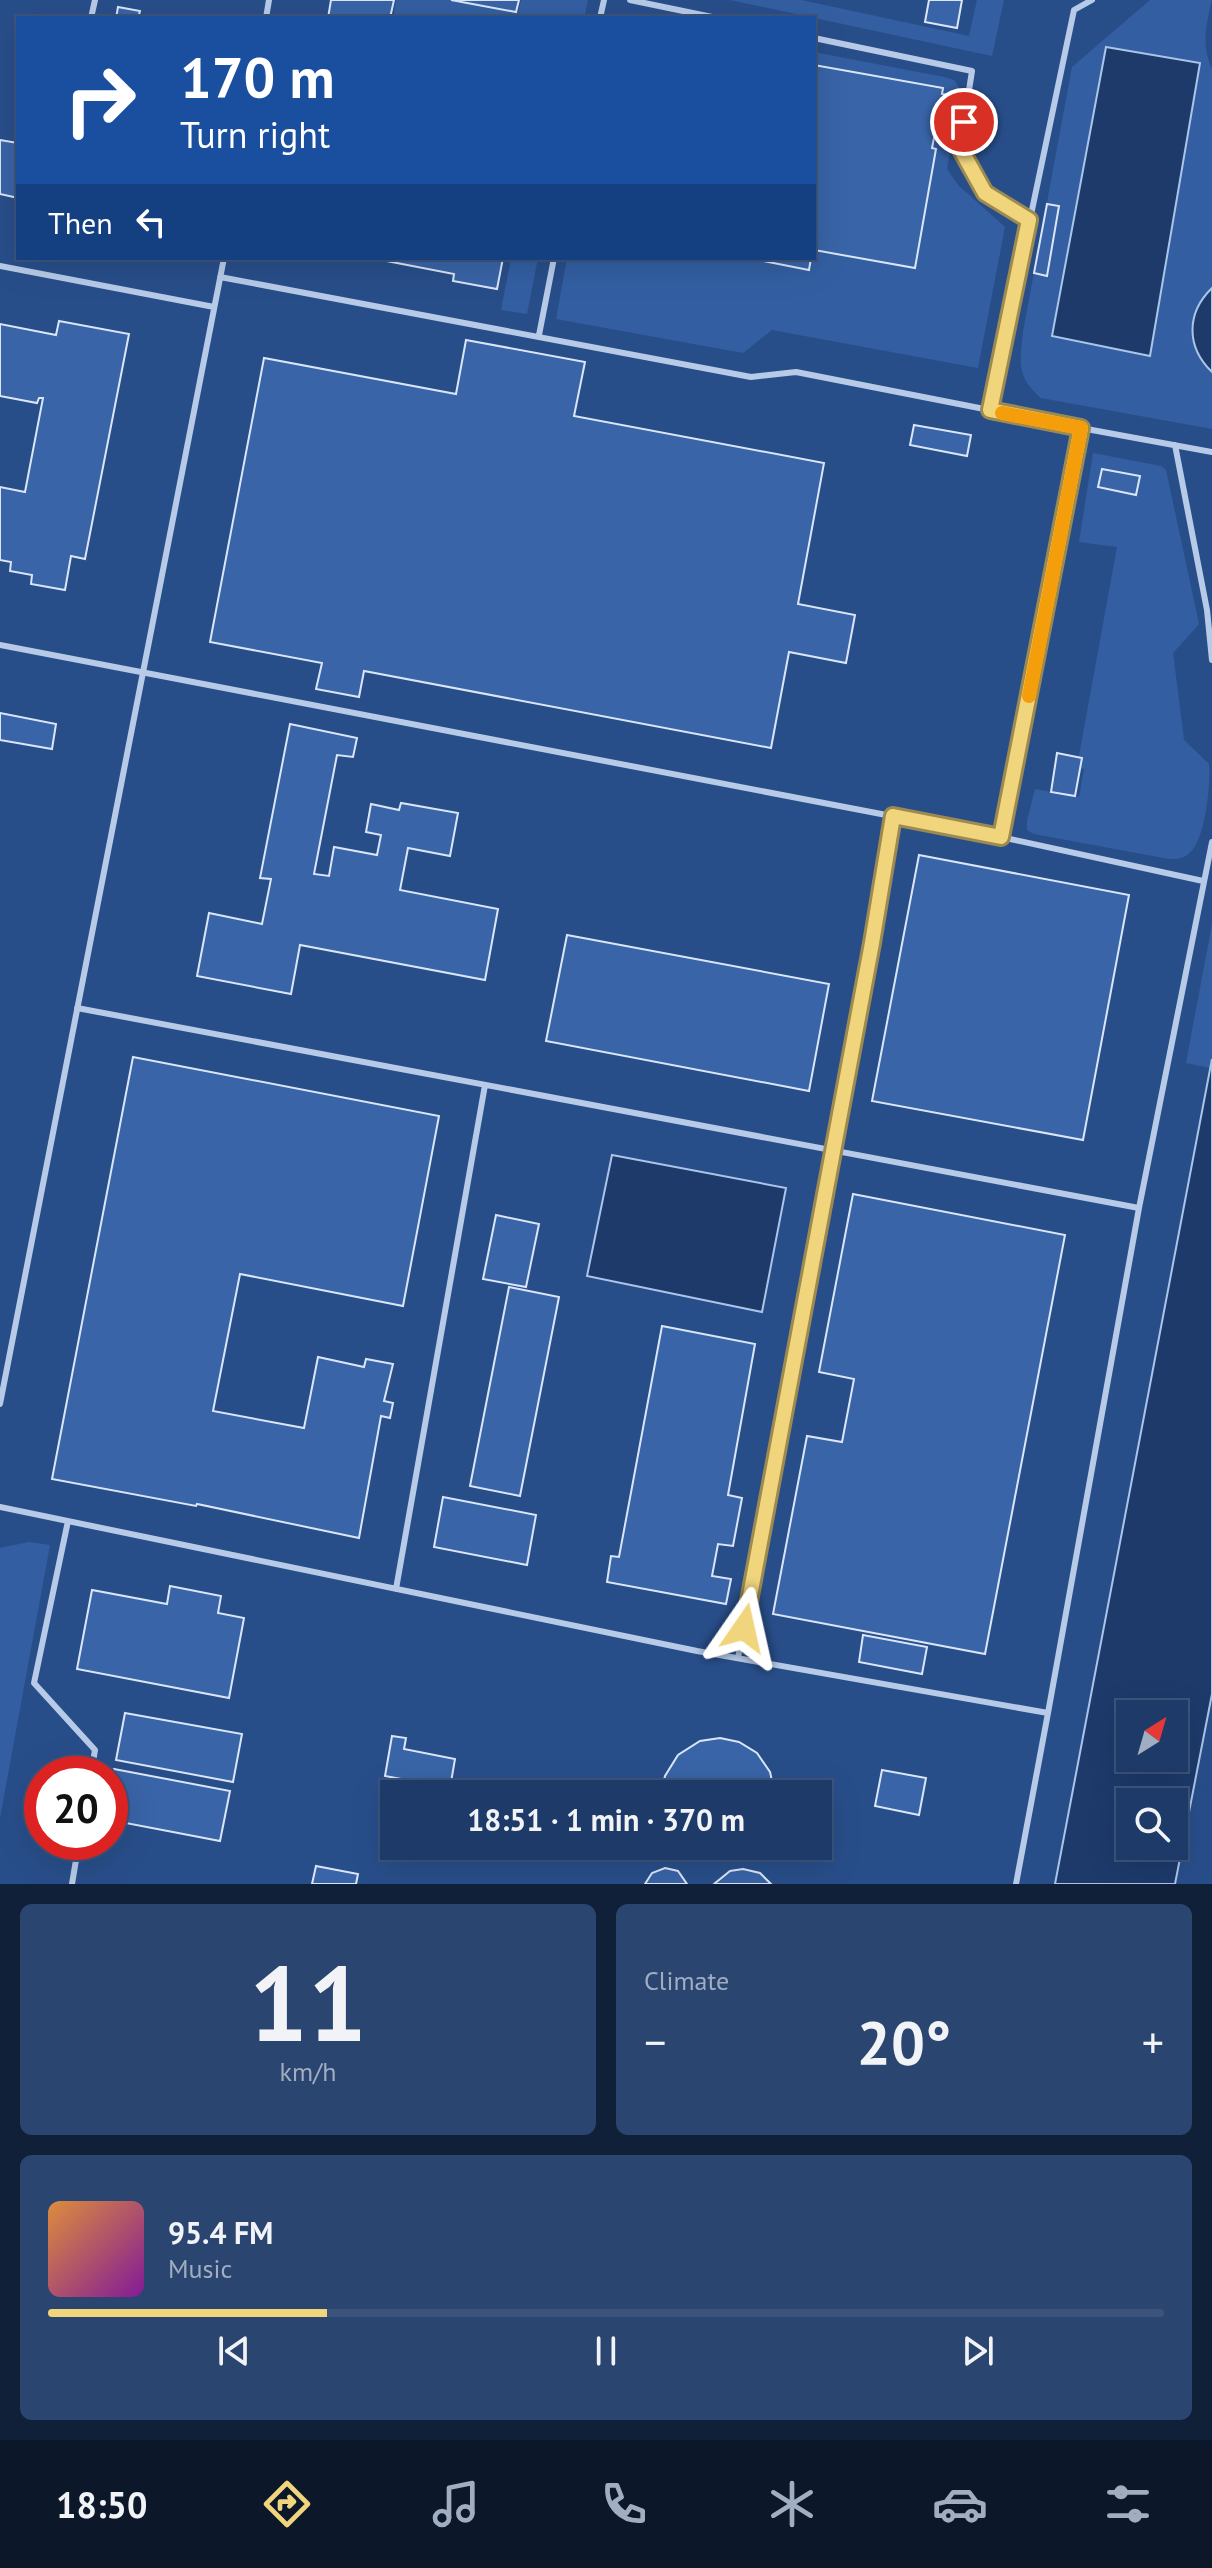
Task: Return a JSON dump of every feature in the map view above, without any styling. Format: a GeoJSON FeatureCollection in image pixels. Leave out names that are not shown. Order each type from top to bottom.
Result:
{"type":"FeatureCollection","features":[{"type":"Feature","properties":{"kind":"lane"},"geometry":{"type":"LineString","coordinates":[[630,0],[707,16]]}},
{"type":"Feature","properties":{"kind":"lane"},"geometry":{"type":"LineString","coordinates":[[990,410],[1074,10],[1092,0]]}},
{"type":"Feature","properties":{"kind":"lane"},"geometry":{"type":"LineString","coordinates":[[816,38],[972,71],[960,148],[985,193],[1029,220]]}},
{"type":"Feature","properties":{"kind":"lane"},"geometry":{"type":"LineString","coordinates":[[0,1404],[224,260]]}},
{"type":"Feature","properties":{"kind":"lane"},"geometry":{"type":"LineString","coordinates":[[539,335],[554,260]]}},
{"type":"Feature","properties":{"kind":"lane"},"geometry":{"type":"LineString","coordinates":[[0,266],[214,307]]}},
{"type":"Feature","properties":{"kind":"lane"},"geometry":{"type":"LineString","coordinates":[[220,277],[751,377],[796,372],[1212,452]]}},
{"type":"Feature","properties":{"kind":"lane"},"geometry":{"type":"LineString","coordinates":[[1001,837],[1081,428]]}},
{"type":"Feature","properties":{"kind":"lane"},"geometry":{"type":"LineString","coordinates":[[1175,445],[1207,610],[1212,660]]}},
{"type":"Feature","properties":{"kind":"lane"},"geometry":{"type":"LineString","coordinates":[[0,645],[1001,837],[1203,881]]}},
{"type":"Feature","properties":{"kind":"lane"},"geometry":{"type":"LineString","coordinates":[[738,1658],[834,1151],[893,816]]}},
{"type":"Feature","properties":{"kind":"lane"},"geometry":{"type":"LineString","coordinates":[[1016,1884],[1139,1208],[1212,842]]}},
{"type":"Feature","properties":{"kind":"lane"},"geometry":{"type":"LineString","coordinates":[[77,1008],[1139,1208]]}},
{"type":"Feature","properties":{"kind":"lane"},"geometry":{"type":"LineString","coordinates":[[396,1589],[485,1085]]}},
{"type":"Feature","properties":{"kind":"lane"},"geometry":{"type":"LineString","coordinates":[[0,1507],[738,1658],[1048,1713]]}},
{"type":"Feature","properties":{"kind":"lane"},"geometry":{"type":"LineString","coordinates":[[68,1521],[34,1683],[95,1750],[94,1756]]}},
{"type":"Feature","properties":{"kind":"lane"},"geometry":{"type":"LineString","coordinates":[[72,1884],[76,1860]]}},
{"type":"Feature","properties":{"kind":"shaded area"},"geometry":{"type":"Polygon","coordinates":[[[396,0],[456,0],[518,12],[521,0],[588,0],[584,16],[393,16],[396,0]]]}},
{"type":"Feature","properties":{"kind":"shaded area"},"geometry":{"type":"Polygon","coordinates":[[[730,0],[801,0],[969,36],[977,0],[1004,0],[992,56],[730,0]]]}},
{"type":"Feature","properties":{"kind":"shaded area"},"geometry":{"type":"Polygon","coordinates":[[[1150,0],[1212,0],[1206,43],[1212,69],[1212,288],[1197,308],[1192,330],[1197,352],[1212,372],[1212,429],[1041,398],[1027,383],[1021,360],[1023,332],[1072,67],[1150,0]],[[1107,47],[1052,336],[1150,356],[1200,63],[1107,47]]]}},
{"type":"Feature","properties":{"kind":"shaded area"},"geometry":{"type":"Polygon","coordinates":[[[1106,47],[1200,63],[1150,356],[1052,336],[1106,47]]]}},
{"type":"Feature","properties":{"kind":"shaded area"},"geometry":{"type":"Polygon","coordinates":[[[816,52],[944,77],[954,80],[961,91],[947,169],[959,186],[1005,227],[978,368],[772,330],[743,353],[556,319],[567,260],[816,260],[816,246],[932,148],[935,133],[945,135],[952,98],[942,95],[943,88],[816,64],[816,52]]]}},
{"type":"Feature","properties":{"kind":"shaded area"},"geometry":{"type":"Polygon","coordinates":[[[511,260],[538,260],[527,314],[501,310],[511,260]]]}},
{"type":"Feature","properties":{"kind":"shaded area"},"geometry":{"type":"Polygon","coordinates":[[[1212,288],[1212,372],[1197,352],[1192,330],[1197,308],[1212,288]]]}},
{"type":"Feature","properties":{"kind":"shaded area"},"geometry":{"type":"Polygon","coordinates":[[[1093,453],[1161,466],[1166,470],[1199,624],[1173,653],[1184,740],[1209,764],[1208,799],[1202,827],[1193,849],[1181,858],[1169,859],[1034,834],[1027,830],[1035,789],[1079,797],[1084,769],[1077,767],[1117,547],[1079,542],[1093,453]]]}},
{"type":"Feature","properties":{"kind":"shaded area"},"geometry":{"type":"Polygon","coordinates":[[[1212,924],[1212,1059],[1210,1068],[1186,1063],[1212,924]]]}},
{"type":"Feature","properties":{"kind":"shaded area"},"geometry":{"type":"Polygon","coordinates":[[[1212,1059],[1212,1694],[1188,1817],[1188,1788],[1116,1788],[1116,1860],[1180,1860],[1175,1884],[1055,1884],[1212,1059]]]}},
{"type":"Feature","properties":{"kind":"shaded area"},"geometry":{"type":"Polygon","coordinates":[[[612,1155],[786,1188],[762,1312],[587,1276],[612,1155]]]}},
{"type":"Feature","properties":{"kind":"shaded area"},"geometry":{"type":"Polygon","coordinates":[[[29,1542],[50,1545],[0,1818],[0,1548],[29,1542]]]}},
{"type":"Feature","properties":{"kind":"building"},"geometry":{"type":"Polygon","coordinates":[[[331,0],[394,0],[390,16],[328,16],[331,0]]]}},
{"type":"Feature","properties":{"kind":"building"},"geometry":{"type":"Polygon","coordinates":[[[451,0],[519,0],[516,12],[451,0]]]}},
{"type":"Feature","properties":{"kind":"building"},"geometry":{"type":"Polygon","coordinates":[[[929,0],[962,0],[957,28],[925,22],[929,0]]]}},
{"type":"Feature","properties":{"kind":"building"},"geometry":{"type":"Polygon","coordinates":[[[118,7],[140,11],[139,16],[116,16],[118,7]]]}},
{"type":"Feature","properties":{"kind":"building"},"geometry":{"type":"Polygon","coordinates":[[[816,65],[943,88],[942,94],[952,96],[945,135],[935,133],[932,148],[936,149],[915,268],[816,250],[816,65]]]}},
{"type":"Feature","properties":{"kind":"building"},"geometry":{"type":"Polygon","coordinates":[[[0,140],[16,143],[16,198],[0,194],[0,140]]]}},
{"type":"Feature","properties":{"kind":"building"},"geometry":{"type":"Polygon","coordinates":[[[1047,204],[1059,206],[1047,276],[1034,273],[1047,204]]]}},
{"type":"Feature","properties":{"kind":"building"},"geometry":{"type":"Polygon","coordinates":[[[381,260],[503,260],[497,289],[453,281],[454,274],[381,260]]]}},
{"type":"Feature","properties":{"kind":"building"},"geometry":{"type":"Polygon","coordinates":[[[758,260],[811,260],[809,270],[758,260]]]}},
{"type":"Feature","properties":{"kind":"building"},"geometry":{"type":"Polygon","coordinates":[[[59,321],[129,334],[85,559],[71,556],[65,590],[31,584],[32,575],[10,571],[11,562],[0,560],[0,487],[25,492],[43,398],[39,398],[37,403],[0,396],[0,324],[56,335],[59,321]]]}},
{"type":"Feature","properties":{"kind":"building"},"geometry":{"type":"Polygon","coordinates":[[[466,340],[585,362],[574,416],[824,463],[798,604],[855,615],[846,663],[789,652],[771,748],[364,671],[359,697],[316,689],[322,663],[210,642],[264,358],[456,394],[466,340]]]}},
{"type":"Feature","properties":{"kind":"building"},"geometry":{"type":"Polygon","coordinates":[[[914,425],[971,435],[967,456],[910,445],[914,425]]]}},
{"type":"Feature","properties":{"kind":"building"},"geometry":{"type":"Polygon","coordinates":[[[1102,469],[1140,476],[1136,495],[1098,487],[1102,469]]]}},
{"type":"Feature","properties":{"kind":"building"},"geometry":{"type":"Polygon","coordinates":[[[0,713],[56,724],[52,749],[0,740],[0,713]]]}},
{"type":"Feature","properties":{"kind":"building"},"geometry":{"type":"Polygon","coordinates":[[[290,724],[357,738],[353,757],[337,755],[314,874],[329,876],[334,847],[377,855],[381,835],[366,832],[371,804],[399,810],[401,803],[458,813],[450,856],[408,848],[400,890],[498,909],[485,980],[300,945],[291,994],[197,976],[209,913],[262,924],[271,879],[260,878],[290,724]]]}},
{"type":"Feature","properties":{"kind":"building"},"geometry":{"type":"Polygon","coordinates":[[[1057,753],[1082,758],[1075,796],[1051,792],[1057,753]]]}},
{"type":"Feature","properties":{"kind":"building"},"geometry":{"type":"Polygon","coordinates":[[[919,855],[1129,895],[1083,1140],[872,1101],[919,855]]]}},
{"type":"Feature","properties":{"kind":"building"},"geometry":{"type":"Polygon","coordinates":[[[567,935],[829,984],[809,1091],[546,1041],[567,935]]]}},
{"type":"Feature","properties":{"kind":"building"},"geometry":{"type":"Polygon","coordinates":[[[133,1057],[439,1116],[403,1306],[240,1274],[213,1411],[304,1428],[318,1357],[364,1367],[366,1359],[393,1364],[384,1401],[393,1403],[390,1418],[381,1416],[359,1538],[197,1504],[52,1479],[133,1057]]]}},
{"type":"Feature","properties":{"kind":"building"},"geometry":{"type":"Polygon","coordinates":[[[853,1194],[1065,1235],[985,1654],[773,1614],[807,1436],[842,1442],[854,1379],[819,1372],[853,1194]]]}},
{"type":"Feature","properties":{"kind":"building"},"geometry":{"type":"Polygon","coordinates":[[[496,1215],[539,1224],[526,1287],[483,1279],[496,1215]]]}},
{"type":"Feature","properties":{"kind":"building"},"geometry":{"type":"Polygon","coordinates":[[[509,1287],[559,1297],[520,1496],[470,1486],[509,1287]]]}},
{"type":"Feature","properties":{"kind":"building"},"geometry":{"type":"Polygon","coordinates":[[[662,1326],[755,1344],[728,1495],[742,1498],[733,1546],[718,1544],[712,1576],[731,1579],[726,1604],[607,1582],[611,1556],[619,1557],[662,1326]]]}},
{"type":"Feature","properties":{"kind":"building"},"geometry":{"type":"Polygon","coordinates":[[[443,1497],[536,1515],[527,1565],[434,1547],[443,1497]]]}},
{"type":"Feature","properties":{"kind":"building"},"geometry":{"type":"Polygon","coordinates":[[[170,1586],[221,1596],[218,1613],[244,1618],[229,1698],[77,1669],[92,1590],[167,1604],[170,1586]]]}},
{"type":"Feature","properties":{"kind":"building"},"geometry":{"type":"Polygon","coordinates":[[[863,1635],[927,1647],[922,1674],[859,1662],[863,1635]]]}},
{"type":"Feature","properties":{"kind":"building"},"geometry":{"type":"Polygon","coordinates":[[[125,1713],[242,1734],[233,1782],[128,1762],[128,1756],[117,1756],[125,1713]]]}},
{"type":"Feature","properties":{"kind":"building"},"geometry":{"type":"Polygon","coordinates":[[[392,1736],[406,1738],[404,1749],[455,1759],[451,1780],[407,1780],[385,1776],[392,1736]]]}},
{"type":"Feature","properties":{"kind":"building"},"geometry":{"type":"Polygon","coordinates":[[[720,1738],[739,1742],[757,1753],[772,1780],[664,1780],[678,1755],[700,1741],[720,1738]]]}},
{"type":"Feature","properties":{"kind":"building"},"geometry":{"type":"Polygon","coordinates":[[[882,1770],[926,1778],[919,1815],[875,1806],[882,1770]]]}},
{"type":"Feature","properties":{"kind":"building"},"geometry":{"type":"Polygon","coordinates":[[[128,1772],[230,1791],[220,1841],[128,1823],[128,1772]]]}},
{"type":"Feature","properties":{"kind":"building"},"geometry":{"type":"Polygon","coordinates":[[[316,1866],[358,1874],[356,1884],[312,1884],[316,1866]]]}},
{"type":"Feature","properties":{"kind":"building"},"geometry":{"type":"Polygon","coordinates":[[[665,1868],[678,1871],[687,1884],[645,1884],[652,1873],[665,1868]]]}},
{"type":"Feature","properties":{"kind":"building"},"geometry":{"type":"Polygon","coordinates":[[[743,1869],[760,1873],[771,1884],[714,1884],[730,1871],[743,1869]]]}},
{"type":"Feature","properties":{"kind":"slow traffic"},"geometry":{"type":"LineString","coordinates":[[1002,413],[1081,428],[1029,696]]}},
{"type":"Feature","properties":{"kind":"route"},"geometry":{"type":"LineString","coordinates":[[744,1628],[893,816],[1001,837],[1081,428],[990,410],[1029,220],[985,193],[960,148],[964,122]]}}]}
